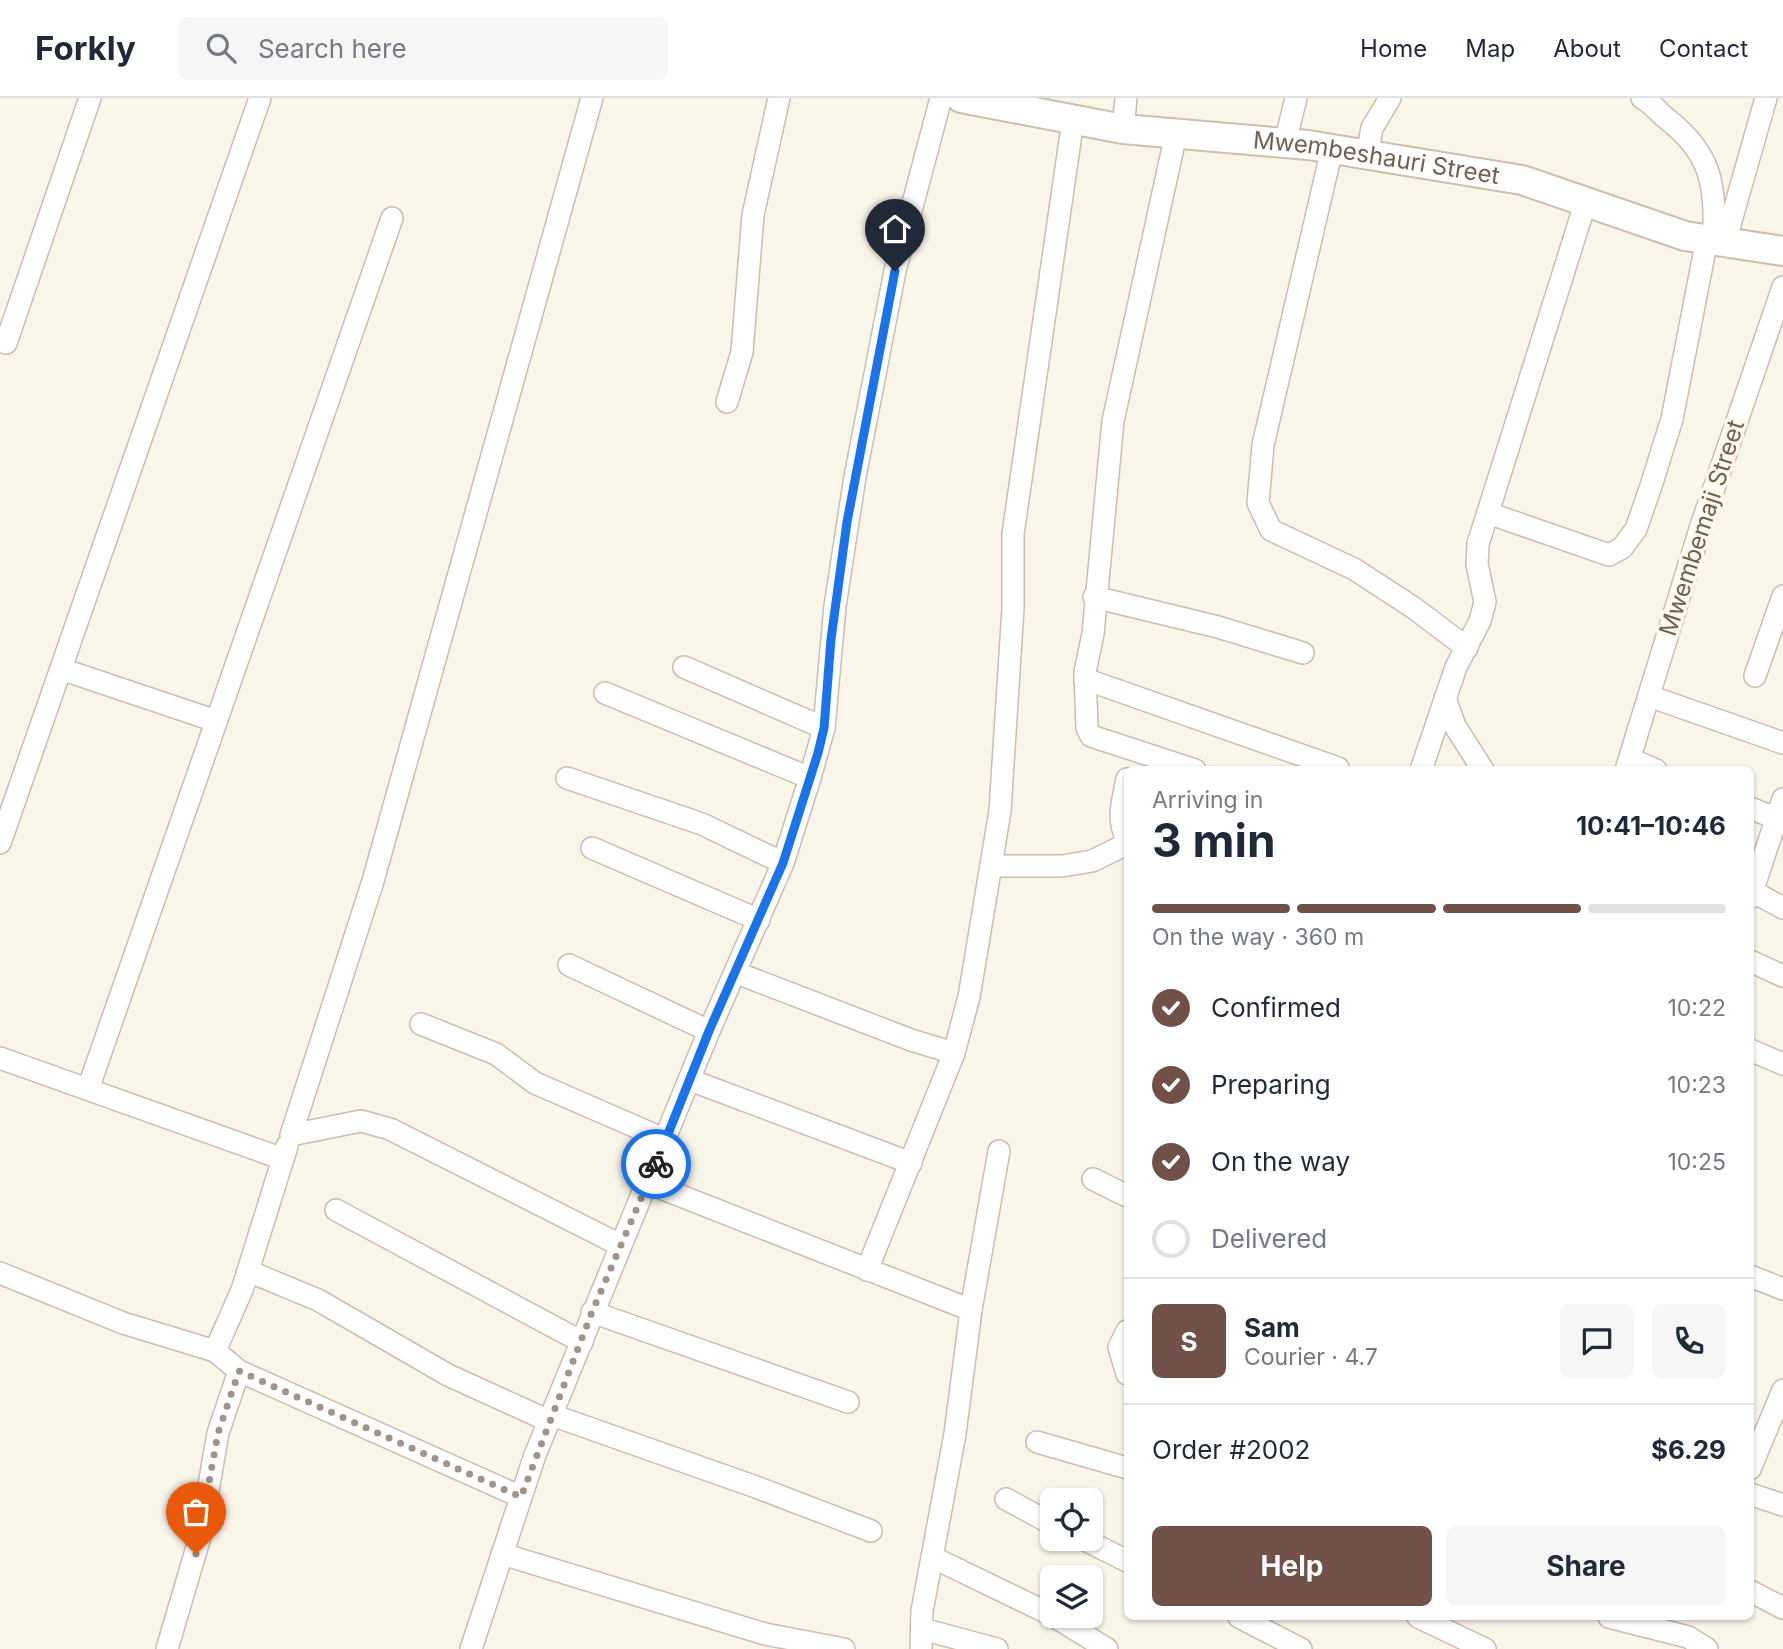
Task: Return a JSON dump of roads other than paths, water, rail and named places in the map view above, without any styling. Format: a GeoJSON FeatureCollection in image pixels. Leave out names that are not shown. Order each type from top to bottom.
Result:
{"type":"FeatureCollection","features":[{"type":"Feature","properties":{"kind":"street"},"geometry":{"type":"LineString","coordinates":[[2,348],[90,98]]}},
{"type":"Feature","properties":{"kind":"street"},"geometry":{"type":"LineString","coordinates":[[0,843],[260,98]]}},
{"type":"Feature","properties":{"kind":"street"},"geometry":{"type":"LineString","coordinates":[[215,1351],[248,1271],[373,881],[592,98]]}},
{"type":"Feature","properties":{"kind":"street"},"geometry":{"type":"LineString","coordinates":[[727,402],[742,352],[753,215],[779,98]]}},
{"type":"Feature","properties":{"kind":"street"},"geometry":{"type":"LineString","coordinates":[[474,1648],[502,1554],[550,1418],[709,1031],[737,973],[783,863],[810,778],[824,728],[835,606],[855,477],[895,271],[941,98]]}},
{"type":"Feature","properties":{"kind":"street","name":"Mwembeshauri Street"},"geometry":{"type":"LineString","coordinates":[[961,98],[1123,129],[1332,149],[1522,180],[1585,204],[1685,236],[1783,251]]}},
{"type":"Feature","properties":{"kind":"street"},"geometry":{"type":"LineString","coordinates":[[1123,129],[1126,98]]}},
{"type":"Feature","properties":{"kind":"street"},"geometry":{"type":"LineString","coordinates":[[1285,144],[1296,98]]}},
{"type":"Feature","properties":{"kind":"street"},"geometry":{"type":"LineString","coordinates":[[1367,155],[1372,128],[1390,98]]}},
{"type":"Feature","properties":{"kind":"street"},"geometry":{"type":"LineString","coordinates":[[1642,98],[1688,137],[1709,170],[1715,192],[1715,240]]}},
{"type":"Feature","properties":{"kind":"street"},"geometry":{"type":"LineString","coordinates":[[1488,513],[1609,555],[1622,548],[1636,529],[1672,419],[1715,240],[1766,98]]}},
{"type":"Feature","properties":{"kind":"street"},"geometry":{"type":"LineString","coordinates":[[867,1270],[954,1053],[970,996],[1000,811],[1013,608],[1013,534],[1073,120]]}},
{"type":"Feature","properties":{"kind":"street"},"geometry":{"type":"LineString","coordinates":[[1176,134],[1113,421],[1094,597],[1093,634],[1085,679],[1088,732],[1094,737],[1183,766]]}},
{"type":"Feature","properties":{"kind":"street"},"geometry":{"type":"LineString","coordinates":[[1332,149],[1263,445],[1258,503],[1271,530],[1354,569],[1414,608],[1467,648]]}},
{"type":"Feature","properties":{"kind":"street"},"geometry":{"type":"LineString","coordinates":[[1422,766],[1445,698],[1485,603],[1477,564],[1478,544],[1585,204]]}},
{"type":"Feature","properties":{"kind":"street"},"geometry":{"type":"LineString","coordinates":[[88,1089],[392,218]]}},
{"type":"Feature","properties":{"kind":"street","name":"Mwembemaji Street"},"geometry":{"type":"LineString","coordinates":[[1628,765],[1731,435],[1783,287]]}},
{"type":"Feature","properties":{"kind":"street"},"geometry":{"type":"LineString","coordinates":[[1755,676],[1783,596]]}},
{"type":"Feature","properties":{"kind":"street"},"geometry":{"type":"LineString","coordinates":[[1094,597],[1218,627],[1303,653]]}},
{"type":"Feature","properties":{"kind":"street"},"geometry":{"type":"LineString","coordinates":[[684,667],[824,728]]}},
{"type":"Feature","properties":{"kind":"street"},"geometry":{"type":"LineString","coordinates":[[61,669],[216,721]]}},
{"type":"Feature","properties":{"kind":"street"},"geometry":{"type":"LineString","coordinates":[[1085,679],[1332,766]]}},
{"type":"Feature","properties":{"kind":"street"},"geometry":{"type":"LineString","coordinates":[[605,693],[810,778]]}},
{"type":"Feature","properties":{"kind":"street"},"geometry":{"type":"LineString","coordinates":[[1649,695],[1783,744]]}},
{"type":"Feature","properties":{"kind":"street"},"geometry":{"type":"LineString","coordinates":[[1445,698],[1455,726],[1480,766]]}},
{"type":"Feature","properties":{"kind":"street"},"geometry":{"type":"LineString","coordinates":[[1124,747],[1127,766]]}},
{"type":"Feature","properties":{"kind":"street"},"geometry":{"type":"LineString","coordinates":[[567,778],[702,824],[783,863]]}},
{"type":"Feature","properties":{"kind":"street"},"geometry":{"type":"LineString","coordinates":[[1124,793],[1120,811],[1124,835]]}},
{"type":"Feature","properties":{"kind":"street"},"geometry":{"type":"LineString","coordinates":[[1754,809],[1781,813],[1754,885]]}},
{"type":"Feature","properties":{"kind":"street"},"geometry":{"type":"LineString","coordinates":[[991,866],[1062,866],[1092,861],[1124,844]]}},
{"type":"Feature","properties":{"kind":"street"},"geometry":{"type":"LineString","coordinates":[[592,848],[759,920]]}},
{"type":"Feature","properties":{"kind":"street"},"geometry":{"type":"LineString","coordinates":[[1754,894],[1783,908]]}},
{"type":"Feature","properties":{"kind":"street"},"geometry":{"type":"LineString","coordinates":[[1754,963],[1783,976]]}},
{"type":"Feature","properties":{"kind":"street"},"geometry":{"type":"LineString","coordinates":[[569,965],[709,1031]]}},
{"type":"Feature","properties":{"kind":"street"},"geometry":{"type":"LineString","coordinates":[[737,973],[911,1040],[954,1053]]}},
{"type":"Feature","properties":{"kind":"street"},"geometry":{"type":"LineString","coordinates":[[421,1024],[496,1054],[535,1083],[666,1140]]}},
{"type":"Feature","properties":{"kind":"street"},"geometry":{"type":"LineString","coordinates":[[1754,1052],[1783,1064]]}},
{"type":"Feature","properties":{"kind":"street"},"geometry":{"type":"LineString","coordinates":[[0,1058],[283,1159]]}},
{"type":"Feature","properties":{"kind":"street"},"geometry":{"type":"LineString","coordinates":[[690,1080],[911,1163]]}},
{"type":"Feature","properties":{"kind":"street"},"geometry":{"type":"LineString","coordinates":[[292,1135],[361,1121],[390,1129],[620,1245]]}},
{"type":"Feature","properties":{"kind":"street"},"geometry":{"type":"LineString","coordinates":[[997,1649],[917,1642],[955,1434],[971,1310],[999,1151]]}},
{"type":"Feature","properties":{"kind":"street"},"geometry":{"type":"LineString","coordinates":[[1093,1179],[1124,1194]]}},
{"type":"Feature","properties":{"kind":"street"},"geometry":{"type":"LineString","coordinates":[[648,1183],[971,1310]]}},
{"type":"Feature","properties":{"kind":"street"},"geometry":{"type":"LineString","coordinates":[[336,1210],[582,1342]]}},
{"type":"Feature","properties":{"kind":"street"},"geometry":{"type":"LineString","coordinates":[[248,1271],[318,1300],[448,1375],[550,1418],[756,1487],[871,1531]]}},
{"type":"Feature","properties":{"kind":"street"},"geometry":{"type":"LineString","coordinates":[[0,1273],[123,1323],[215,1351],[239,1371],[521,1497]]}},
{"type":"Feature","properties":{"kind":"street"},"geometry":{"type":"LineString","coordinates":[[1754,1278],[1783,1289]]}},
{"type":"Feature","properties":{"kind":"street"},"geometry":{"type":"LineString","coordinates":[[592,1312],[848,1402]]}},
{"type":"Feature","properties":{"kind":"street"},"geometry":{"type":"LineString","coordinates":[[1124,1337],[1119,1347],[1124,1364]]}},
{"type":"Feature","properties":{"kind":"street"},"geometry":{"type":"LineString","coordinates":[[167,1649],[201,1537],[218,1433],[239,1371]]}},
{"type":"Feature","properties":{"kind":"street"},"geometry":{"type":"LineString","coordinates":[[1754,1448],[1759,1421],[1783,1390]]}},
{"type":"Feature","properties":{"kind":"street"},"geometry":{"type":"LineString","coordinates":[[1037,1442],[1124,1467]]}},
{"type":"Feature","properties":{"kind":"street"},"geometry":{"type":"LineString","coordinates":[[1754,1495],[1783,1505]]}},
{"type":"Feature","properties":{"kind":"street"},"geometry":{"type":"LineString","coordinates":[[1006,1499],[1040,1517]]}},
{"type":"Feature","properties":{"kind":"street"},"geometry":{"type":"LineString","coordinates":[[1103,1549],[1124,1560]]}},
{"type":"Feature","properties":{"kind":"street"},"geometry":{"type":"LineString","coordinates":[[502,1554],[765,1634],[844,1649]]}},
{"type":"Feature","properties":{"kind":"street"},"geometry":{"type":"LineString","coordinates":[[932,1557],[1040,1609]]}},
{"type":"Feature","properties":{"kind":"street"},"geometry":{"type":"LineString","coordinates":[[1754,1593],[1783,1608]]}},
{"type":"Feature","properties":{"kind":"street"},"geometry":{"type":"LineString","coordinates":[[1245,1620],[1278,1634],[1301,1649]]}},
{"type":"Feature","properties":{"kind":"street"},"geometry":{"type":"LineString","coordinates":[[1424,1620],[1485,1649]]}},
{"type":"Feature","properties":{"kind":"street"},"geometry":{"type":"LineString","coordinates":[[1621,1620],[1680,1635],[1702,1644],[1707,1649]]}},
{"type":"Feature","properties":{"kind":"street"},"geometry":{"type":"LineString","coordinates":[[1073,1628],[1107,1649]]}}]}
